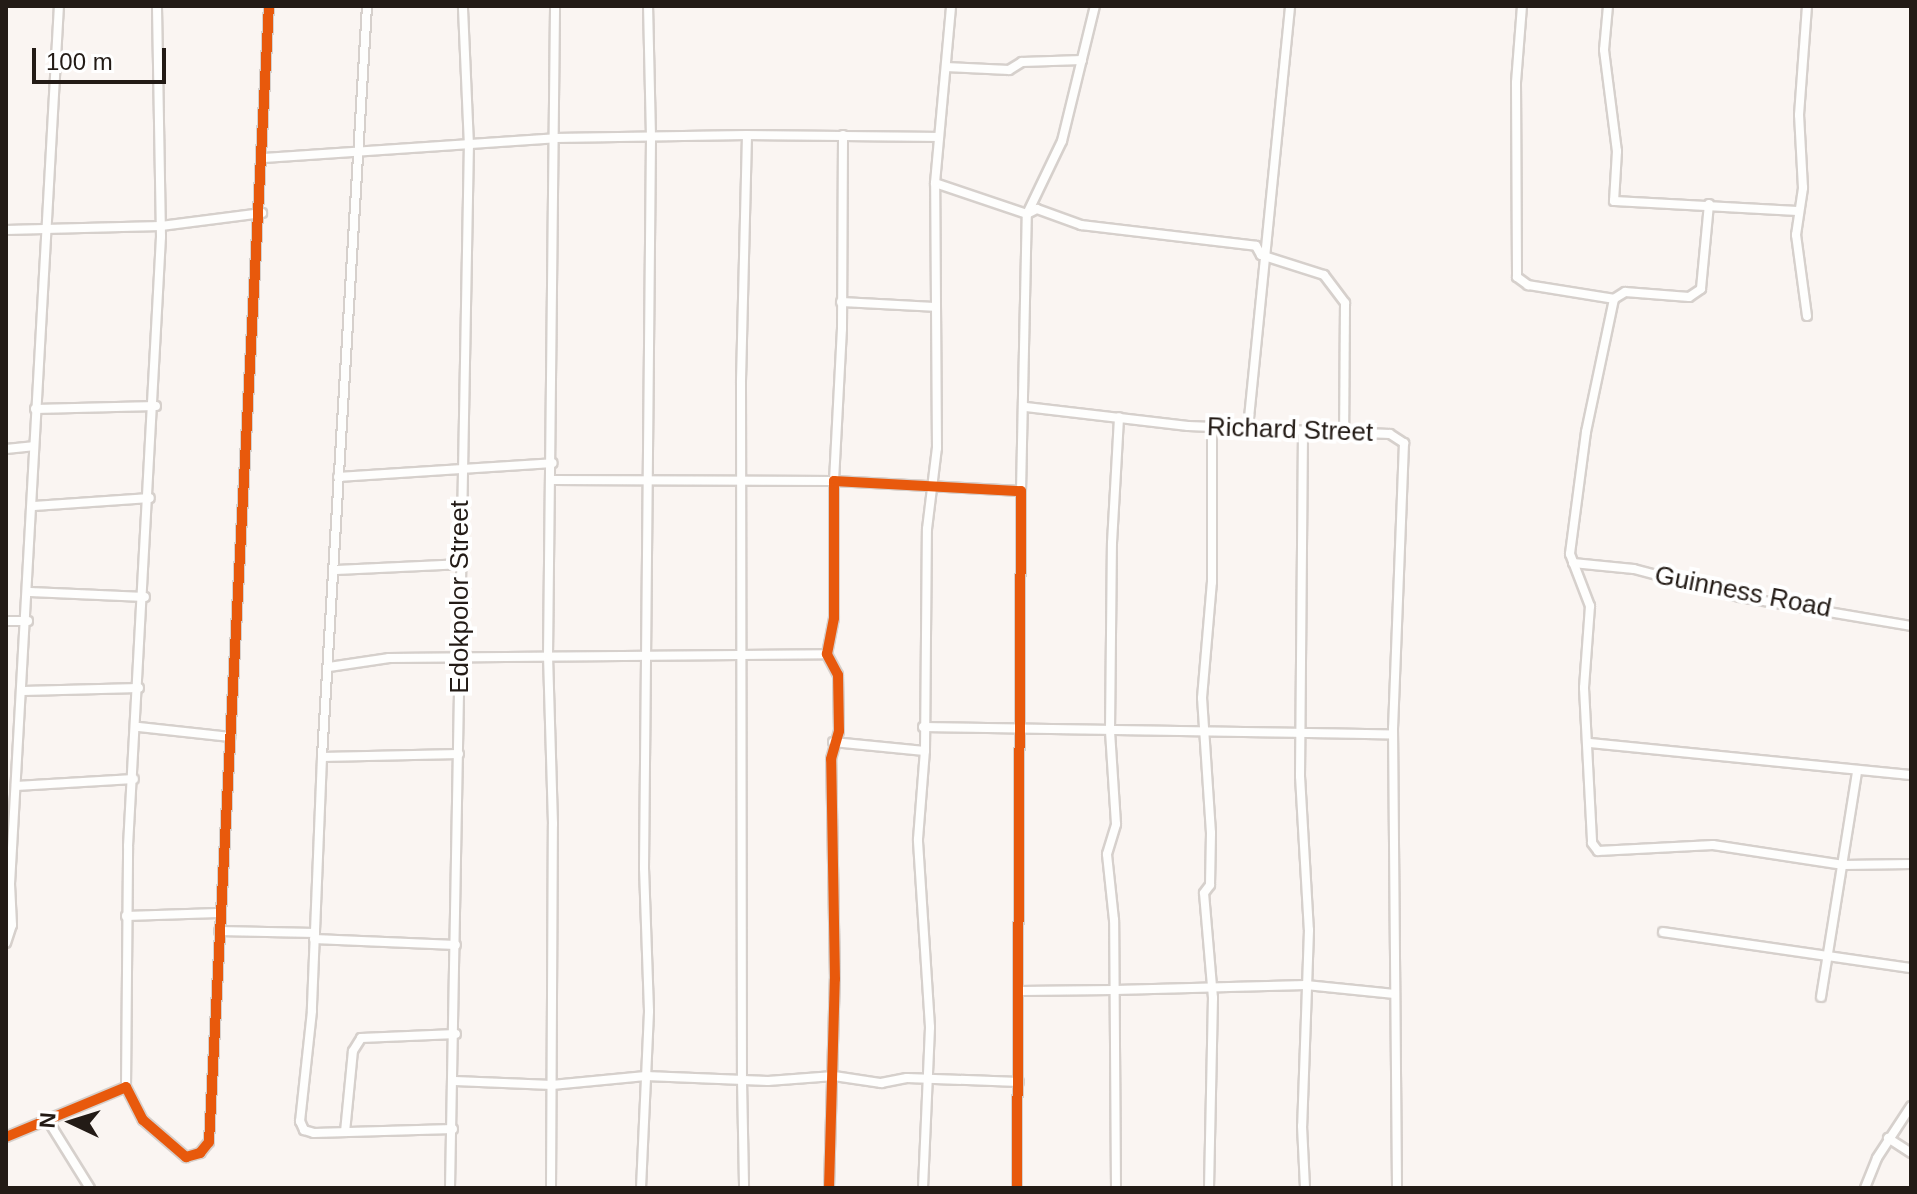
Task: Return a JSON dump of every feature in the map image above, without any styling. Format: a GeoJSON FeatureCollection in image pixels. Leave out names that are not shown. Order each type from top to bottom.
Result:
{"type":"FeatureCollection","features":[{"type":"Feature","properties":{"kind":"street"},"geometry":{"type":"LineString","coordinates":[[6,943],[12,925],[16,786],[34,506],[33,446],[49,231],[59,6]]}},
{"type":"Feature","properties":{"kind":"street"},"geometry":{"type":"LineString","coordinates":[[157,6],[161,226],[156,406],[126,916],[126,1087],[143,1120],[186,1157],[200,1153],[211,1126],[218,913],[262,213],[269,6]]}},
{"type":"Feature","properties":{"kind":"street"},"geometry":{"type":"LineString","coordinates":[[367,6],[314,936],[300,1121],[304,1130],[314,1133],[453,1129]]}},
{"type":"Feature","properties":{"kind":"street","name":"Edokpolor Street"},"geometry":{"type":"LineString","coordinates":[[450,1188],[456,1034],[460,467],[469,146],[463,6]]}},
{"type":"Feature","properties":{"kind":"street"},"geometry":{"type":"LineString","coordinates":[[551,1188],[553,824],[548,656],[553,463],[555,6]]}},
{"type":"Feature","properties":{"kind":"street"},"geometry":{"type":"LineString","coordinates":[[641,1188],[646,1076],[645,655],[651,137],[648,6]]}},
{"type":"Feature","properties":{"kind":"street"},"geometry":{"type":"LineString","coordinates":[[923,1188],[930,1027],[918,839],[925,751],[923,727],[931,485],[937,448],[935,183],[951,6]]}},
{"type":"Feature","properties":{"kind":"street"},"geometry":{"type":"LineString","coordinates":[[1017,1188],[1020,991],[1018,729],[1027,214],[1062,141],[1095,6]]}},
{"type":"Feature","properties":{"kind":"street"},"geometry":{"type":"LineString","coordinates":[[1248,428],[1261,255],[1290,6]]}},
{"type":"Feature","properties":{"kind":"street"},"geometry":{"type":"LineString","coordinates":[[1522,6],[1516,83],[1517,277],[1528,285],[1614,299],[1625,292],[1689,297],[1701,289],[1709,204]]}},
{"type":"Feature","properties":{"kind":"street"},"geometry":{"type":"LineString","coordinates":[[1608,6],[1605,72],[1617,151],[1612,199],[1798,211]]}},
{"type":"Feature","properties":{"kind":"street"},"geometry":{"type":"LineString","coordinates":[[1807,6],[1799,115],[1803,188],[1798,211],[1797,260],[1807,316]]}},
{"type":"Feature","properties":{"kind":"street"},"geometry":{"type":"LineString","coordinates":[[946,67],[1009,70],[1022,62],[1082,60]]}},
{"type":"Feature","properties":{"kind":"street"},"geometry":{"type":"LineString","coordinates":[[264,158],[358,154],[555,138],[747,135],[939,137]]}},
{"type":"Feature","properties":{"kind":"street"},"geometry":{"type":"LineString","coordinates":[[744,1188],[741,658],[747,135]]}},
{"type":"Feature","properties":{"kind":"street"},"geometry":{"type":"LineString","coordinates":[[829,1188],[834,1076],[833,742],[839,731],[838,675],[827,654],[834,618],[834,481],[843,135]]}},
{"type":"Feature","properties":{"kind":"street"},"geometry":{"type":"LineString","coordinates":[[935,183],[1027,214],[1037,209],[1081,225],[1256,246],[1261,255],[1324,275],[1341,293],[1344,433]]}},
{"type":"Feature","properties":{"kind":"street"},"geometry":{"type":"LineString","coordinates":[[6,230],[161,226],[262,213]]}},
{"type":"Feature","properties":{"kind":"street"},"geometry":{"type":"LineString","coordinates":[[1614,299],[1575,496],[1573,563],[1590,606],[1584,688],[1592,843],[1598,851],[1713,845],[1843,865],[1911,864]]}},
{"type":"Feature","properties":{"kind":"street"},"geometry":{"type":"LineString","coordinates":[[841,302],[935,307]]}},
{"type":"Feature","properties":{"kind":"street"},"geometry":{"type":"LineString","coordinates":[[35,409],[156,406]]}},
{"type":"Feature","properties":{"kind":"street","name":"Richard Street"},"geometry":{"type":"LineString","coordinates":[[1026,407],[1212,427],[1390,434],[1405,448],[1399,505],[1393,734],[1397,1188]]}},
{"type":"Feature","properties":{"kind":"street"},"geometry":{"type":"LineString","coordinates":[[1116,1188],[1114,990],[1107,854],[1116,824],[1110,730],[1114,442],[1119,417]]}},
{"type":"Feature","properties":{"kind":"street"},"geometry":{"type":"LineString","coordinates":[[1209,1188],[1211,988],[1204,893],[1210,885],[1211,833],[1207,731],[1202,698],[1212,582],[1212,427]]}},
{"type":"Feature","properties":{"kind":"street"},"geometry":{"type":"LineString","coordinates":[[1303,432],[1300,733],[1309,930],[1305,1188]]}},
{"type":"Feature","properties":{"kind":"street"},"geometry":{"type":"LineString","coordinates":[[6,449],[33,446]]}},
{"type":"Feature","properties":{"kind":"street"},"geometry":{"type":"LineString","coordinates":[[338,477],[553,463]]}},
{"type":"Feature","properties":{"kind":"street"},"geometry":{"type":"LineString","coordinates":[[552,480],[647,477],[834,481],[1021,491]]}},
{"type":"Feature","properties":{"kind":"street"},"geometry":{"type":"LineString","coordinates":[[34,506],[150,498]]}},
{"type":"Feature","properties":{"kind":"street","name":"Guinness Road"},"geometry":{"type":"LineString","coordinates":[[1573,563],[1634,569],[1740,597],[1911,626]]}},
{"type":"Feature","properties":{"kind":"street"},"geometry":{"type":"LineString","coordinates":[[335,570],[460,564]]}},
{"type":"Feature","properties":{"kind":"street"},"geometry":{"type":"LineString","coordinates":[[30,592],[145,597]]}},
{"type":"Feature","properties":{"kind":"street"},"geometry":{"type":"LineString","coordinates":[[6,621],[28,621]]}},
{"type":"Feature","properties":{"kind":"street"},"geometry":{"type":"LineString","coordinates":[[329,667],[365,659],[645,655],[741,658],[827,654]]}},
{"type":"Feature","properties":{"kind":"street"},"geometry":{"type":"LineString","coordinates":[[23,691],[139,688]]}},
{"type":"Feature","properties":{"kind":"street"},"geometry":{"type":"LineString","coordinates":[[139,727],[230,737]]}},
{"type":"Feature","properties":{"kind":"street"},"geometry":{"type":"LineString","coordinates":[[923,727],[1393,734]]}},
{"type":"Feature","properties":{"kind":"street"},"geometry":{"type":"LineString","coordinates":[[833,742],[925,751]]}},
{"type":"Feature","properties":{"kind":"street"},"geometry":{"type":"LineString","coordinates":[[1589,743],[1911,775]]}},
{"type":"Feature","properties":{"kind":"street"},"geometry":{"type":"LineString","coordinates":[[322,757],[459,754]]}},
{"type":"Feature","properties":{"kind":"street"},"geometry":{"type":"LineString","coordinates":[[1821,997],[1857,771]]}},
{"type":"Feature","properties":{"kind":"street"},"geometry":{"type":"LineString","coordinates":[[16,786],[134,779]]}},
{"type":"Feature","properties":{"kind":"street"},"geometry":{"type":"LineString","coordinates":[[126,916],[218,913]]}},
{"type":"Feature","properties":{"kind":"street"},"geometry":{"type":"LineString","coordinates":[[219,931],[456,945]]}},
{"type":"Feature","properties":{"kind":"street"},"geometry":{"type":"LineString","coordinates":[[1663,932],[1822,952],[1828,958],[1911,968]]}},
{"type":"Feature","properties":{"kind":"street"},"geometry":{"type":"LineString","coordinates":[[1020,991],[1306,985],[1395,994]]}},
{"type":"Feature","properties":{"kind":"street"},"geometry":{"type":"LineString","coordinates":[[345,1132],[353,1051],[361,1038],[456,1034]]}},
{"type":"Feature","properties":{"kind":"street"},"geometry":{"type":"LineString","coordinates":[[455,1081],[552,1085],[646,1076],[742,1080],[834,1076],[881,1083],[1004,1078],[1019,1082]]}},
{"type":"Feature","properties":{"kind":"street"},"geometry":{"type":"LineString","coordinates":[[6,1137],[126,1087]]}},
{"type":"Feature","properties":{"kind":"street"},"geometry":{"type":"LineString","coordinates":[[1865,1188],[1888,1138],[1911,1106]]}},
{"type":"Feature","properties":{"kind":"street"},"geometry":{"type":"LineString","coordinates":[[47,1119],[90,1188]]}},
{"type":"Feature","properties":{"kind":"street"},"geometry":{"type":"LineString","coordinates":[[1888,1138],[1911,1153]]}},
{"type":"Feature","properties":{"kind":"cycle path"},"geometry":{"type":"LineString","coordinates":[[6,1137],[126,1087],[143,1120],[186,1157],[200,1153],[209,1142],[269,6]]}},
{"type":"Feature","properties":{"kind":"cycle path"},"geometry":{"type":"LineString","coordinates":[[829,1188],[835,979],[831,759],[839,731],[838,675],[827,654],[834,618],[834,481],[1021,491],[1017,1188]]}}]}
